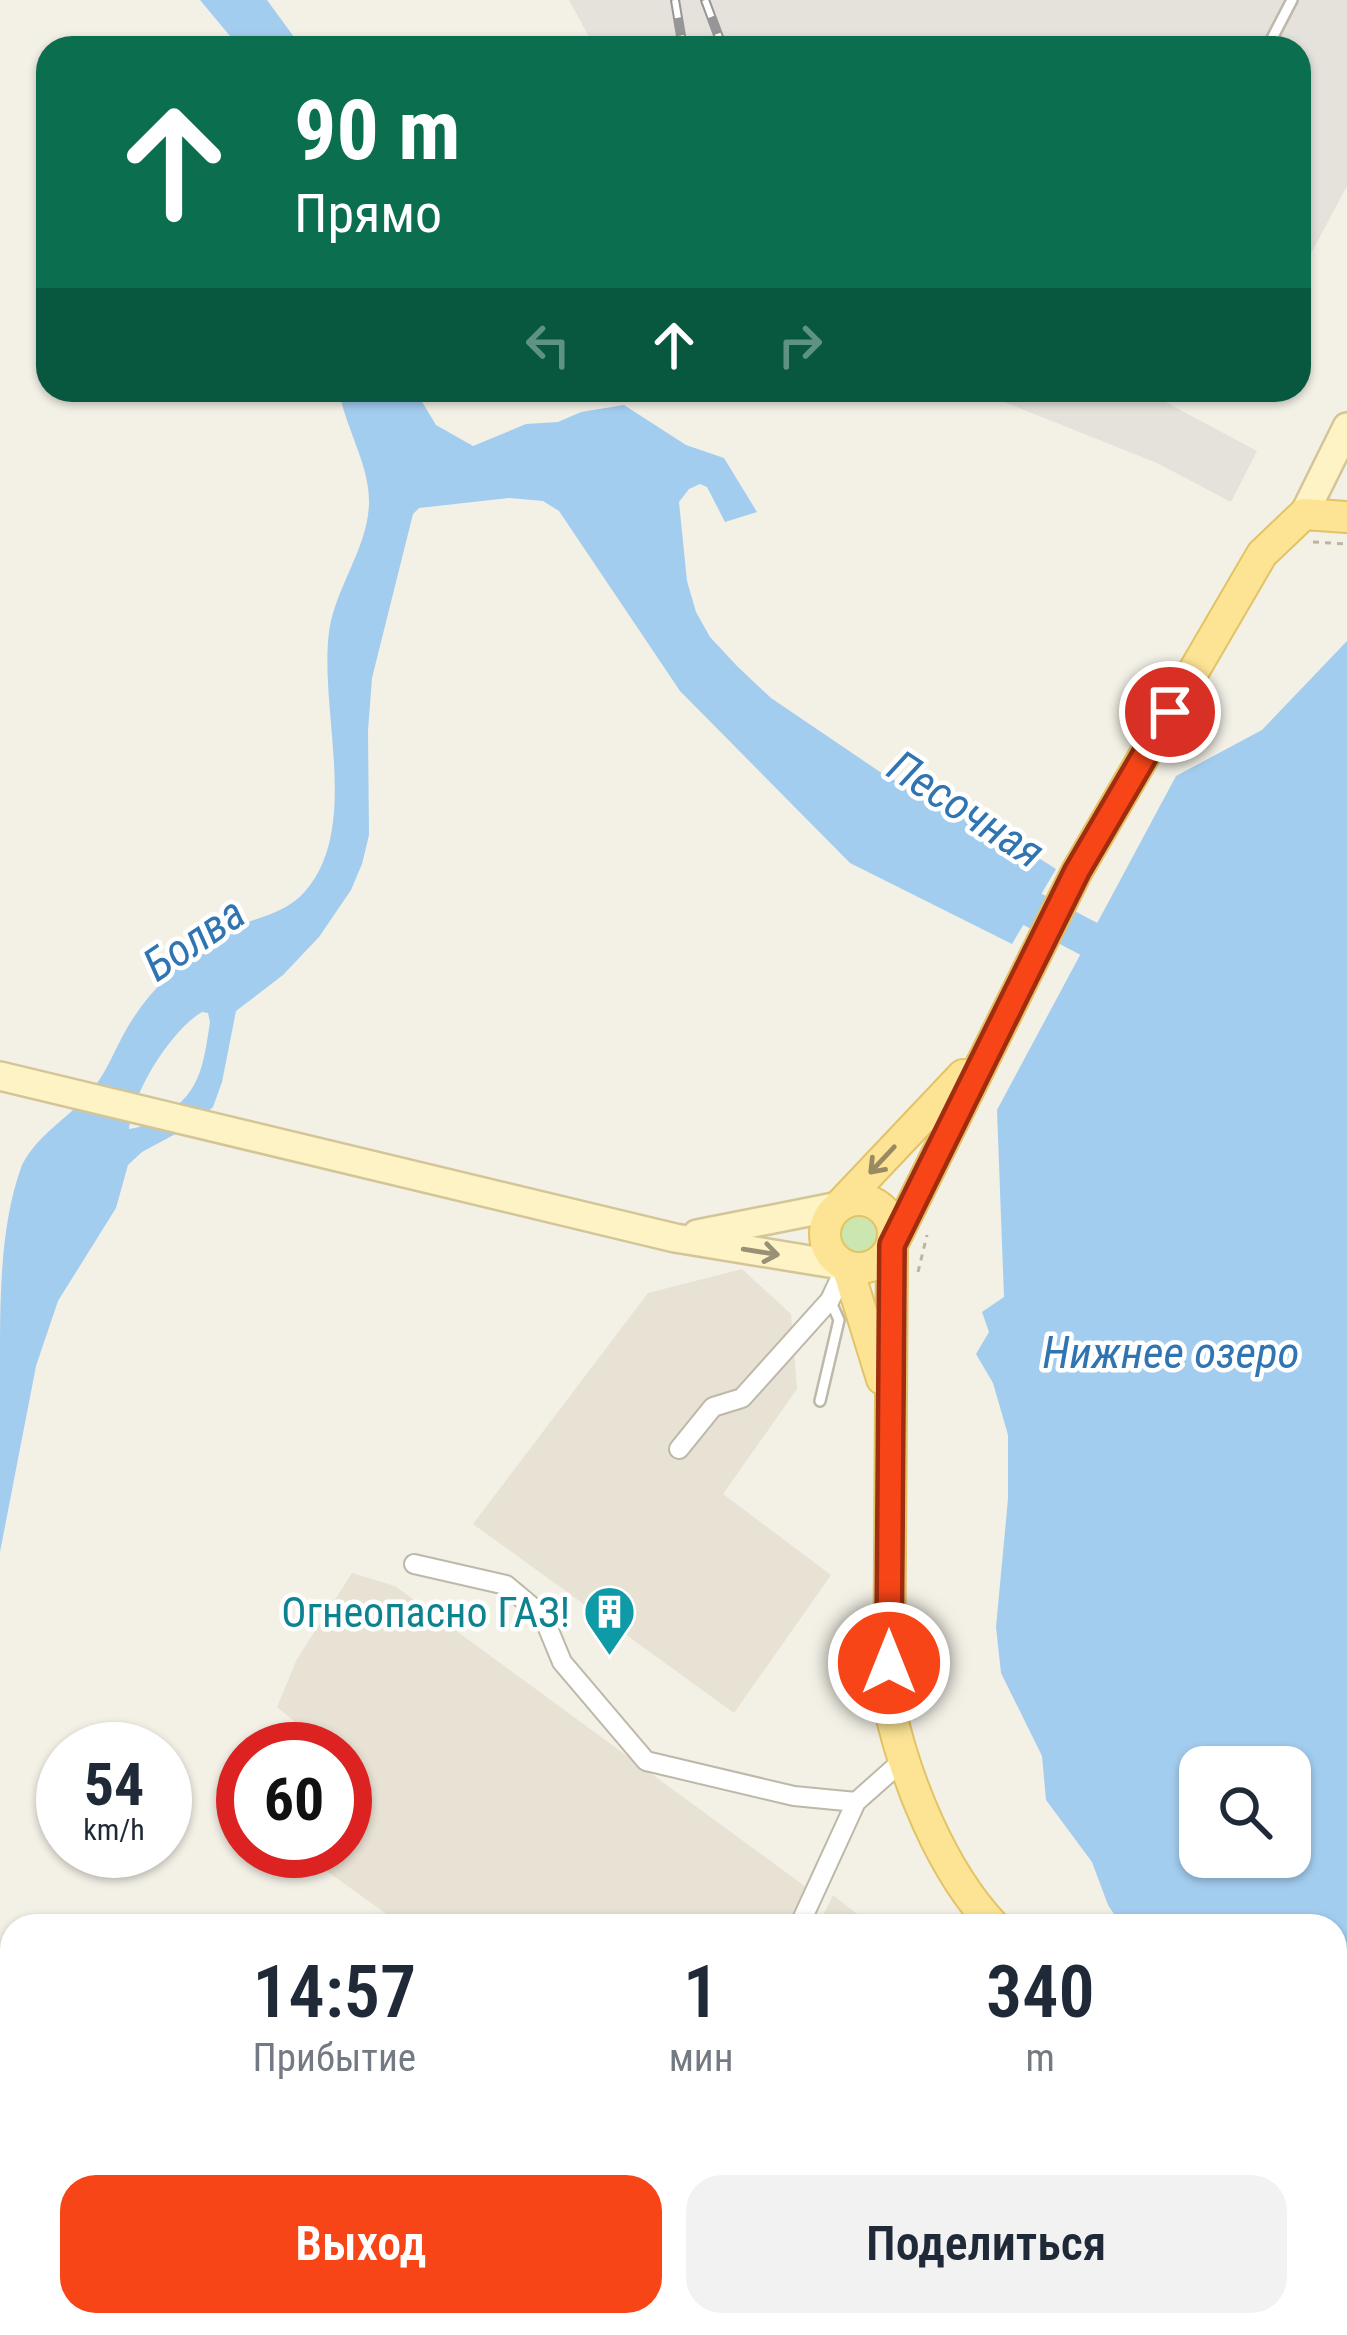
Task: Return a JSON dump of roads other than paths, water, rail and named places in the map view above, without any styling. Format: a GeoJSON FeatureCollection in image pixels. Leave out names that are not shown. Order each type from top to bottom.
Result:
{"type":"FeatureCollection","features":[{"type":"Feature","properties":{"kind":"main road"},"geometry":{"type":"LineString","coordinates":[[1308,528],[1347,428]]}},
{"type":"Feature","properties":{"kind":"main road"},"geometry":{"type":"LineString","coordinates":[[0,1076],[675,1238],[857,1268],[879,1262],[892,1245],[1077,871],[1262,554],[1308,528],[1347,517]]}},
{"type":"Feature","properties":{"kind":"main road"},"geometry":{"type":"LineString","coordinates":[[891,1407],[847,1266],[826,1244],[826,1222],[983,1054]]}},
{"type":"Feature","properties":{"kind":"main road"},"geometry":{"type":"LineString","coordinates":[[675,1238],[860,1199],[880,1206],[892,1223],[889,1705],[901,1762],[937,1839],[983,1914]]}},
{"type":"Feature","properties":{"kind":"street"},"geometry":{"type":"LineString","coordinates":[[680,1449],[713,1407],[742,1398],[830,1300],[847,1266]]}},
{"type":"Feature","properties":{"kind":"street"},"geometry":{"type":"LineString","coordinates":[[414,1564],[506,1586],[543,1616],[562,1662],[646,1761],[794,1796],[856,1802]]}},
{"type":"Feature","properties":{"kind":"street"},"geometry":{"type":"LineString","coordinates":[[805,1914],[856,1802],[901,1762]]}},
{"type":"Feature","properties":{"kind":"lane"},"geometry":{"type":"LineString","coordinates":[[1273,36],[1292,0]]}},
{"type":"Feature","properties":{"kind":"lane"},"geometry":{"type":"LineString","coordinates":[[820,1401],[839,1320],[830,1300]]}},
{"type":"Feature","properties":{"kind":"water"},"geometry":{"type":"Polygon","coordinates":[[[200,0],[267,0],[293,36],[230,36],[200,0]]]}},
{"type":"Feature","properties":{"kind":"water"},"geometry":{"type":"Polygon","coordinates":[[[342,402],[422,402],[436,425],[473,446],[526,424],[558,422],[581,412],[624,405],[686,445],[724,458],[757,512],[725,522],[707,487],[700,484],[679,502],[687,581],[710,637],[771,698],[886,776],[1056,869],[1012,944],[850,863],[680,691],[559,511],[543,501],[509,498],[419,508],[413,514],[372,678],[369,835],[362,864],[351,890],[319,937],[283,975],[236,1011],[213,1107],[128,1165],[116,1208],[58,1301],[36,1366],[0,1552],[1,1287],[9,1212],[22,1165],[95,1086],[134,1017],[164,980],[212,939],[297,899],[323,863],[335,800],[329,632],[367,520],[366,475],[342,402]],[[202,1012],[166,1047],[137,1098],[129,1129],[146,1124],[186,1097],[199,1075],[208,1013],[202,1012]]]}},
{"type":"Feature","properties":{"kind":"water","name":"Нижнее озеро"},"geometry":{"type":"Polygon","coordinates":[[[1347,641],[1347,1914],[1114,1914],[1092,1862],[1046,1800],[1042,1756],[1001,1673],[996,1627],[1008,1499],[1008,1435],[993,1383],[976,1354],[989,1332],[982,1312],[1004,1297],[997,1110],[1176,776],[1262,730],[1347,641]]]}},
{"type":"Feature","properties":{"kind":"waterway","name":"Песочная"},"geometry":{"type":"LineString","coordinates":[[994,889],[1131,961]]}},
{"type":"Feature","properties":{"kind":"railway"},"geometry":{"type":"LineString","coordinates":[[675,0],[681,36]]}},
{"type":"Feature","properties":{"kind":"railway"},"geometry":{"type":"LineString","coordinates":[[705,0],[718,36]]}},
{"type":"Feature","properties":{"kind":"place","name":"Огнеопасно ГАЗ!"},"geometry":{"type":"Point","coordinates":[609,1658]}},
{"type":"Feature","properties":{"kind":"water label","name":"Болва"},"geometry":{"type":"Point","coordinates":[194,939]}}]}
